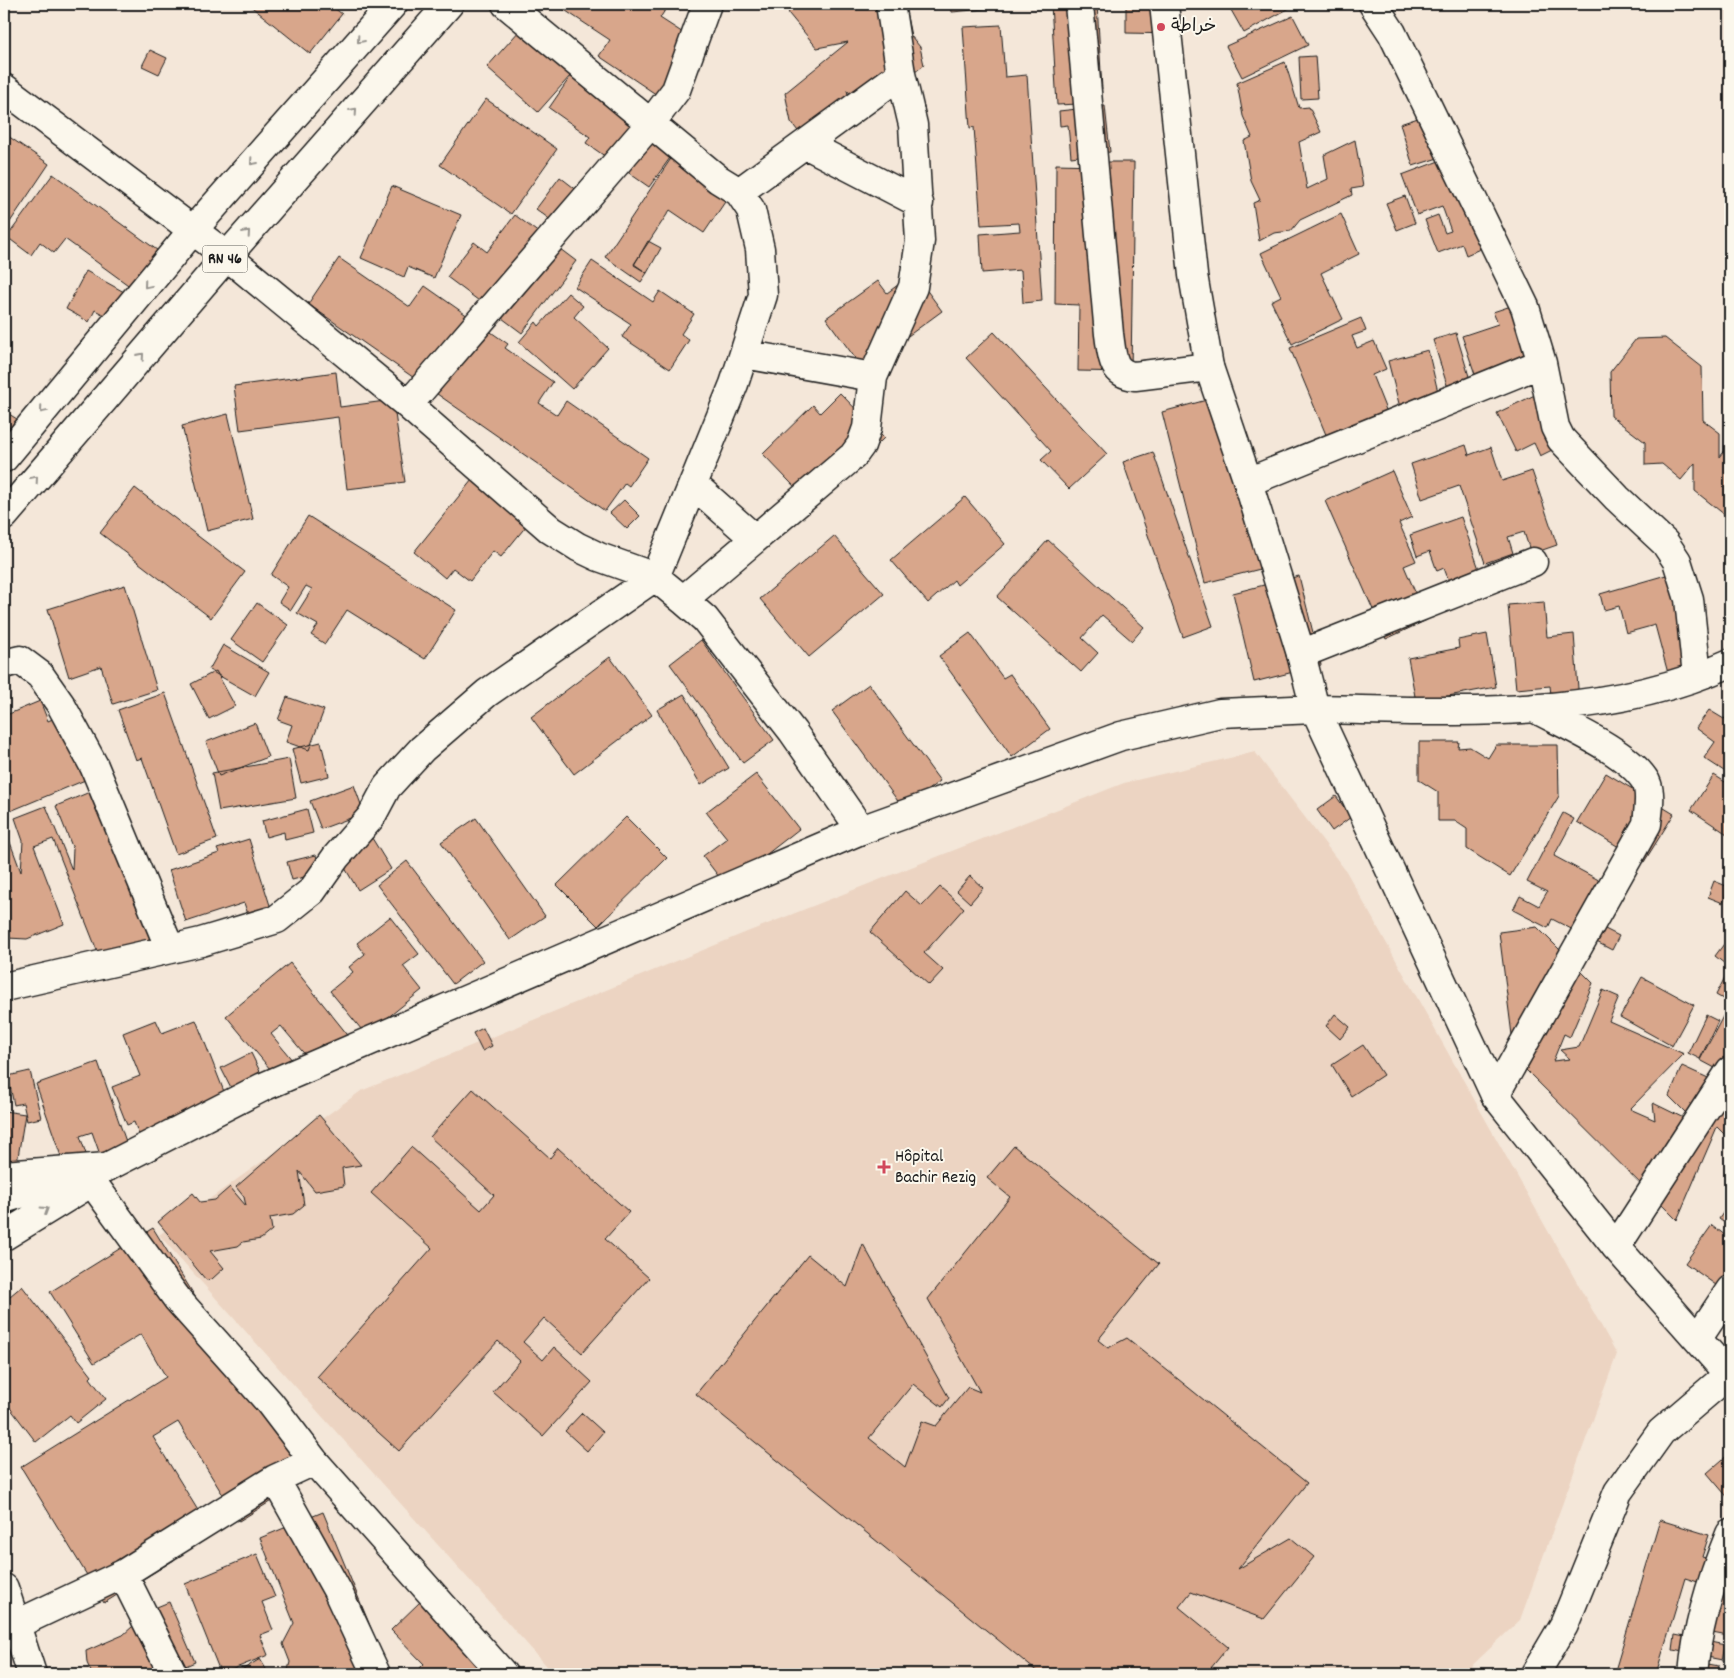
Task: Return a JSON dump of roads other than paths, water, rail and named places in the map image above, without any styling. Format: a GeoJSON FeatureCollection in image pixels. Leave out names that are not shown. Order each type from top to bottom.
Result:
{"type":"FeatureCollection","features":[{"type":"Feature","properties":{"kind":"street","name":"RN 46"},"geometry":{"type":"LineString","coordinates":[[4,458],[193,230],[393,4]]}},
{"type":"Feature","properties":{"kind":"street","name":"RN 46"},"geometry":{"type":"LineString","coordinates":[[4,516],[227,256],[449,4]]}},
{"type":"Feature","properties":{"kind":"street"},"geometry":{"type":"LineString","coordinates":[[4,987],[170,949],[254,928],[277,919],[312,891],[336,857],[371,817],[387,787],[422,749],[487,693],[655,577],[734,384],[763,296],[760,249],[751,210],[739,192],[718,179],[506,4]]}},
{"type":"Feature","properties":{"kind":"street"},"geometry":{"type":"LineString","coordinates":[[408,405],[651,123],[676,90],[707,4]]}},
{"type":"Feature","properties":{"kind":"street"},"geometry":{"type":"LineString","coordinates":[[683,600],[853,456],[861,445],[867,428],[873,377],[913,287],[920,241],[913,125],[900,74],[890,4]]}},
{"type":"Feature","properties":{"kind":"street"},"geometry":{"type":"LineString","coordinates":[[1078,4],[1110,334],[1116,366],[1126,375],[1135,376],[1209,367]]}},
{"type":"Feature","properties":{"kind":"street"},"geometry":{"type":"LineString","coordinates":[[1164,4],[1193,275],[1209,367],[1248,482],[1301,654],[1315,709],[1495,1095],[1616,1247],[1730,1375],[1661,1432],[1618,1492],[1564,1624],[1535,1674]]}},
{"type":"Feature","properties":{"kind":"street"},"geometry":{"type":"LineString","coordinates":[[1373,4],[1392,33],[1525,307],[1542,363],[1555,427],[1561,439],[1617,498],[1665,543],[1677,561],[1689,599],[1697,676]]}},
{"type":"Feature","properties":{"kind":"street"},"geometry":{"type":"LineString","coordinates":[[739,192],[900,74]]}},
{"type":"Feature","properties":{"kind":"street"},"geometry":{"type":"LineString","coordinates":[[4,88],[227,256],[408,405],[551,530],[592,554],[655,577],[705,619],[793,732],[861,830]]}},
{"type":"Feature","properties":{"kind":"street"},"geometry":{"type":"LineString","coordinates":[[805,144],[919,202]]}},
{"type":"Feature","properties":{"kind":"street"},"geometry":{"type":"LineString","coordinates":[[744,354],[873,377]]}},
{"type":"Feature","properties":{"kind":"street"},"geometry":{"type":"LineString","coordinates":[[1248,482],[1542,363]]}},
{"type":"Feature","properties":{"kind":"street"},"geometry":{"type":"LineString","coordinates":[[693,484],[754,538]]}},
{"type":"Feature","properties":{"kind":"street"},"geometry":{"type":"LineString","coordinates":[[1301,654],[1533,562]]}},
{"type":"Feature","properties":{"kind":"street"},"geometry":{"type":"LineString","coordinates":[[4,664],[20,660],[40,675],[61,705],[94,766],[170,949]]}},
{"type":"Feature","properties":{"kind":"street"},"geometry":{"type":"LineString","coordinates":[[4,1236],[100,1174],[263,1087],[861,830],[1121,736],[1220,713],[1315,709],[1422,711],[1534,708],[1605,700],[1669,685],[1730,663]]}},
{"type":"Feature","properties":{"kind":"street"},"geometry":{"type":"LineString","coordinates":[[1495,1095],[1647,824],[1650,799],[1646,783],[1634,767],[1619,754],[1534,708]]}},
{"type":"Feature","properties":{"kind":"street"},"geometry":{"type":"LineString","coordinates":[[1616,1247],[1730,1070]]}},
{"type":"Feature","properties":{"kind":"street"},"geometry":{"type":"LineString","coordinates":[[4,1175],[100,1174]]}},
{"type":"Feature","properties":{"kind":"street"},"geometry":{"type":"LineString","coordinates":[[4,1199],[100,1174]]}},
{"type":"Feature","properties":{"kind":"street"},"geometry":{"type":"LineString","coordinates":[[100,1174],[178,1300],[269,1402],[314,1461],[504,1674]]}},
{"type":"Feature","properties":{"kind":"street"},"geometry":{"type":"LineString","coordinates":[[1698,1338],[1730,1290]]}},
{"type":"Feature","properties":{"kind":"street"},"geometry":{"type":"LineString","coordinates":[[16,1624],[123,1574],[275,1478],[314,1461]]}},
{"type":"Feature","properties":{"kind":"street"},"geometry":{"type":"LineString","coordinates":[[275,1478],[337,1590],[376,1674]]}},
{"type":"Feature","properties":{"kind":"street"},"geometry":{"type":"LineString","coordinates":[[1693,1674],[1694,1656],[1712,1582],[1730,1534]]}},
{"type":"Feature","properties":{"kind":"street"},"geometry":{"type":"LineString","coordinates":[[123,1574],[174,1674]]}},
{"type":"Feature","properties":{"kind":"street"},"geometry":{"type":"LineString","coordinates":[[4,1588],[32,1674]]}},
{"type":"Feature","properties":{"kind":"place","name":"خراطة"},"geometry":{"type":"Point","coordinates":[1161,27]}},
{"type":"Feature","properties":{"kind":"place","name":"Hôpital Bachir Rezig"},"geometry":{"type":"Point","coordinates":[884,1167]}}]}
